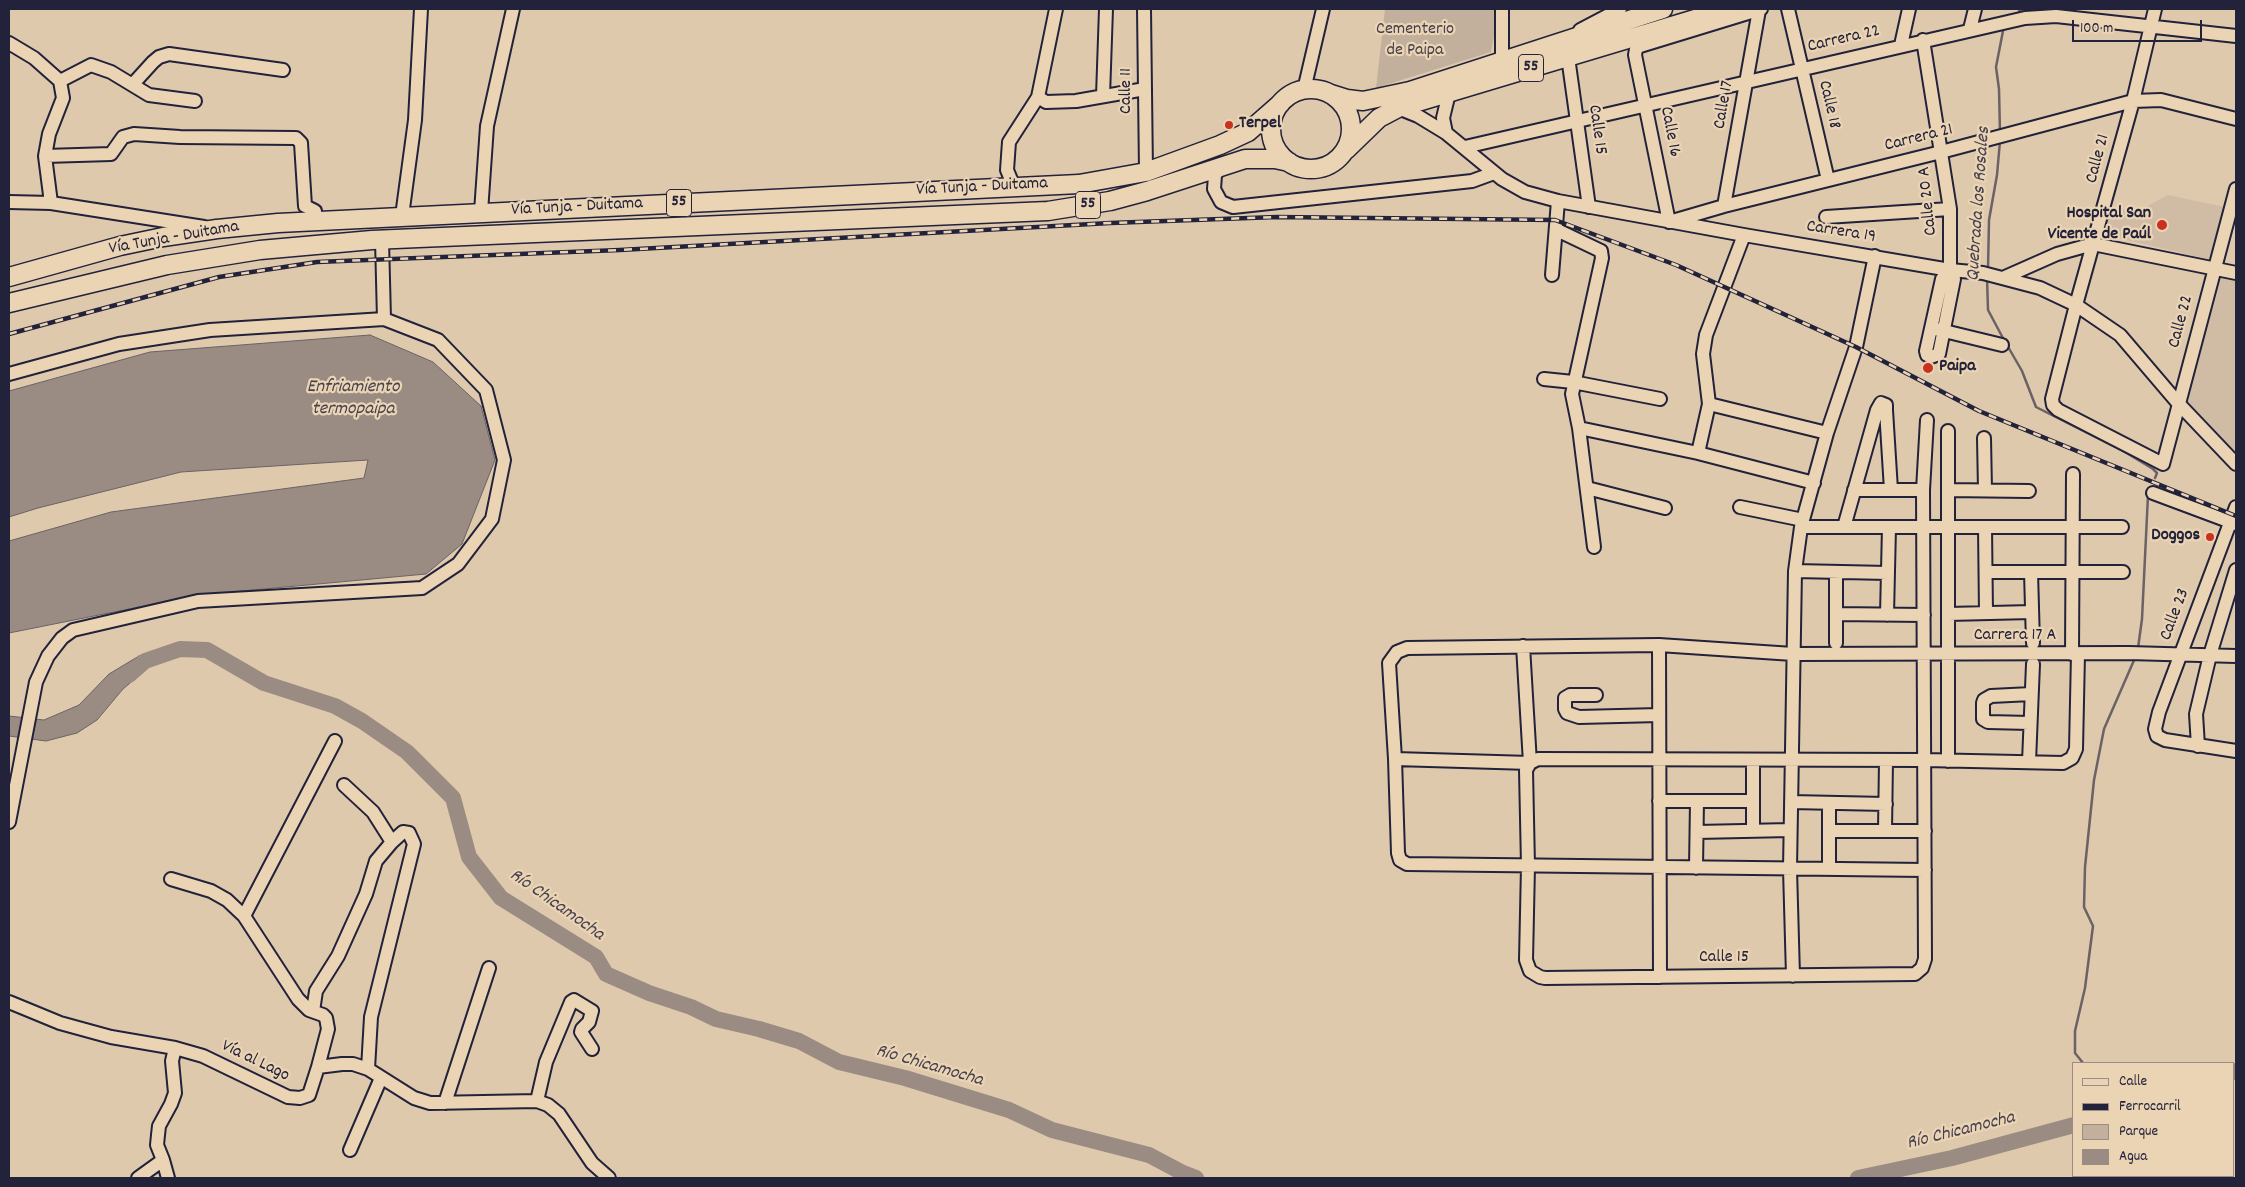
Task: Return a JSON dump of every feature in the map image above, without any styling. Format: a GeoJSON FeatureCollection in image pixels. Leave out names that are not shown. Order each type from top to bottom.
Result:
{"type":"FeatureCollection","features":[{"type":"Feature","properties":{"kind":"highway","name":"55"},"geometry":{"type":"LineString","coordinates":[[1289,162],[1300,168],[1320,168],[1337,160],[1379,118],[1398,108],[1449,93],[1565,50],[1663,9]]}},
{"type":"Feature","properties":{"kind":"highway","name":"55"},"geometry":{"type":"LineString","coordinates":[[1281,103],[1292,94],[1304,90],[1316,90],[1347,99],[1378,99],[1410,91],[1502,61],[1565,50],[1728,9]]}},
{"type":"Feature","properties":{"kind":"highway"},"geometry":{"type":"LineString","coordinates":[[1328,93],[1341,103],[1349,118],[1351,134],[1346,150]]}},
{"type":"Feature","properties":{"kind":"highway","name":"Vía Tunja - Duitama"},"geometry":{"type":"LineString","coordinates":[[9,277],[120,246],[217,228],[402,216],[1079,184],[1146,172],[1235,139],[1248,132],[1281,103]]}},
{"type":"Feature","properties":{"kind":"highway"},"geometry":{"type":"LineString","coordinates":[[1281,103],[1273,117],[1271,134],[1277,150],[1289,162]]}},
{"type":"Feature","properties":{"kind":"highway","name":"Vía Tunja - Duitama"},"geometry":{"type":"LineString","coordinates":[[9,303],[167,265],[260,250],[382,240],[1048,211],[1110,201],[1245,159],[1259,158],[1289,162]]}},
{"type":"Feature","properties":{"kind":"street"},"geometry":{"type":"LineString","coordinates":[[402,216],[415,120],[421,9]]}},
{"type":"Feature","properties":{"kind":"street"},"geometry":{"type":"LineString","coordinates":[[481,212],[487,126],[513,9]]}},
{"type":"Feature","properties":{"kind":"street"},"geometry":{"type":"LineString","coordinates":[[1014,186],[1007,170],[1009,142],[1038,96],[1056,9]]}},
{"type":"Feature","properties":{"kind":"street"},"geometry":{"type":"LineString","coordinates":[[1103,96],[1106,9]]}},
{"type":"Feature","properties":{"kind":"street","name":"Calle 11"},"geometry":{"type":"LineString","coordinates":[[1144,9],[1146,172]]}},
{"type":"Feature","properties":{"kind":"street"},"geometry":{"type":"LineString","coordinates":[[1304,90],[1323,9]]}},
{"type":"Feature","properties":{"kind":"street"},"geometry":{"type":"LineString","coordinates":[[1502,9],[1502,61]]}},
{"type":"Feature","properties":{"kind":"street"},"geometry":{"type":"LineString","coordinates":[[1565,50],[1581,29],[1620,9]]}},
{"type":"Feature","properties":{"kind":"street","name":"Calle 16"},"geometry":{"type":"LineString","coordinates":[[1669,222],[1635,55],[1636,49],[1640,46],[1760,9]]}},
{"type":"Feature","properties":{"kind":"street","name":"Calle 17"},"geometry":{"type":"LineString","coordinates":[[1724,206],[1760,9]]}},
{"type":"Feature","properties":{"kind":"street","name":"Calle 18"},"geometry":{"type":"LineString","coordinates":[[1788,9],[1828,180]]}},
{"type":"Feature","properties":{"kind":"street"},"geometry":{"type":"LineString","coordinates":[[1901,45],[1909,9]]}},
{"type":"Feature","properties":{"kind":"street"},"geometry":{"type":"LineString","coordinates":[[1970,29],[1975,9]]}},
{"type":"Feature","properties":{"kind":"street","name":"Calle 21"},"geometry":{"type":"LineString","coordinates":[[2155,9],[2133,101],[2052,398],[2053,405],[2058,410],[2163,464]]}},
{"type":"Feature","properties":{"kind":"street","name":"Carrera 22"},"geometry":{"type":"LineString","coordinates":[[1465,147],[2016,19],[2080,14],[2150,27],[2236,36]]}},
{"type":"Feature","properties":{"kind":"street","name":"Calle 20 A"},"geometry":{"type":"LineString","coordinates":[[1923,40],[1950,208],[1950,270],[1954,279],[1938,330],[2002,345]]}},
{"type":"Feature","properties":{"kind":"street"},"geometry":{"type":"LineString","coordinates":[[9,43],[34,58],[60,81],[63,98],[49,134],[45,156],[51,203]]}},
{"type":"Feature","properties":{"kind":"street","name":"Calle 15"},"geometry":{"type":"LineString","coordinates":[[1565,50],[1589,207]]}},
{"type":"Feature","properties":{"kind":"street"},"geometry":{"type":"LineString","coordinates":[[133,84],[153,62],[159,57],[169,54],[283,70]]}},
{"type":"Feature","properties":{"kind":"street"},"geometry":{"type":"LineString","coordinates":[[60,81],[91,65],[111,72],[150,95],[195,101]]}},
{"type":"Feature","properties":{"kind":"street"},"geometry":{"type":"LineString","coordinates":[[1038,96],[1049,102],[1076,101],[1145,88]]}},
{"type":"Feature","properties":{"kind":"street"},"geometry":{"type":"LineString","coordinates":[[1446,133],[1443,118],[1449,93]]}},
{"type":"Feature","properties":{"kind":"street","name":"Carrera 21"},"geometry":{"type":"LineString","coordinates":[[1669,222],[1724,206],[1941,152],[2133,101],[2161,100],[2236,119]]}},
{"type":"Feature","properties":{"kind":"street","name":"Carrera 19"},"geometry":{"type":"LineString","coordinates":[[1398,108],[1418,116],[1446,133],[1494,173],[1525,192],[1558,201],[1669,222],[1950,270],[1983,273],[2040,288],[2076,305],[2120,335],[2178,403],[2236,464]]}},
{"type":"Feature","properties":{"kind":"street"},"geometry":{"type":"LineString","coordinates":[[45,156],[111,154],[123,137],[134,134],[180,137],[296,138],[301,143],[305,206],[315,211],[316,221]]}},
{"type":"Feature","properties":{"kind":"street"},"geometry":{"type":"LineString","coordinates":[[1221,167],[1215,175],[1214,189],[1221,202],[1233,207],[1472,181],[1494,173]]}},
{"type":"Feature","properties":{"kind":"street","name":"Calle 22"},"geometry":{"type":"LineString","coordinates":[[2163,464],[2178,403],[2234,204],[2236,189]]}},
{"type":"Feature","properties":{"kind":"street"},"geometry":{"type":"LineString","coordinates":[[1552,275],[1558,201]]}},
{"type":"Feature","properties":{"kind":"street"},"geometry":{"type":"LineString","coordinates":[[9,202],[51,203],[217,228]]}},
{"type":"Feature","properties":{"kind":"street"},"geometry":{"type":"LineString","coordinates":[[1826,217],[1950,208]]}},
{"type":"Feature","properties":{"kind":"street"},"geometry":{"type":"LineString","coordinates":[[1557,230],[1601,251],[1602,258],[1573,382],[1572,394],[1579,428],[1594,547]]}},
{"type":"Feature","properties":{"kind":"street"},"geometry":{"type":"LineString","coordinates":[[1698,453],[1709,404],[1703,354],[1706,335],[1744,235]]}},
{"type":"Feature","properties":{"kind":"street"},"geometry":{"type":"LineString","coordinates":[[382,240],[384,319]]}},
{"type":"Feature","properties":{"kind":"street"},"geometry":{"type":"LineString","coordinates":[[2003,277],[2057,254],[2093,244],[2236,273]]}},
{"type":"Feature","properties":{"kind":"street"},"geometry":{"type":"LineString","coordinates":[[1792,976],[1790,830],[1795,571],[1802,523],[1827,434],[1856,347],[1875,256]]}},
{"type":"Feature","properties":{"kind":"street"},"geometry":{"type":"LineString","coordinates":[[9,374],[119,344],[210,330],[384,319],[438,340],[486,390],[504,460],[492,520],[458,564],[422,588],[198,600],[73,630],[62,638],[48,656],[36,682],[28,715],[25,746],[9,822]]}},
{"type":"Feature","properties":{"kind":"street"},"geometry":{"type":"LineString","coordinates":[[1544,379],[1573,382],[1660,399]]}},
{"type":"Feature","properties":{"kind":"street"},"geometry":{"type":"LineString","coordinates":[[1844,527],[1878,404],[1881,403],[1886,405],[1891,490]]}},
{"type":"Feature","properties":{"kind":"street"},"geometry":{"type":"LineString","coordinates":[[1709,404],[1827,434]]}},
{"type":"Feature","properties":{"kind":"street"},"geometry":{"type":"LineString","coordinates":[[1522,646],[1530,763],[1526,770],[1528,866],[1925,870],[1923,490],[1927,420]]}},
{"type":"Feature","properties":{"kind":"street"},"geometry":{"type":"LineString","coordinates":[[1579,428],[1698,453],[1814,483]]}},
{"type":"Feature","properties":{"kind":"street"},"geometry":{"type":"LineString","coordinates":[[1948,432],[1948,761]]}},
{"type":"Feature","properties":{"kind":"street"},"geometry":{"type":"LineString","coordinates":[[1984,438],[1985,490]]}},
{"type":"Feature","properties":{"kind":"street"},"geometry":{"type":"LineString","coordinates":[[1395,759],[1530,763],[1538,760],[1924,760],[2063,763],[2072,758],[2074,754],[2073,474]]}},
{"type":"Feature","properties":{"kind":"street"},"geometry":{"type":"LineString","coordinates":[[1587,488],[1666,508]]}},
{"type":"Feature","properties":{"kind":"street"},"geometry":{"type":"LineString","coordinates":[[1854,490],[1923,490]]}},
{"type":"Feature","properties":{"kind":"street"},"geometry":{"type":"LineString","coordinates":[[1948,490],[2029,491]]}},
{"type":"Feature","properties":{"kind":"street"},"geometry":{"type":"LineString","coordinates":[[2153,492],[2234,523]]}},
{"type":"Feature","properties":{"kind":"street"},"geometry":{"type":"LineString","coordinates":[[1740,507],[1802,523],[1844,527],[2122,527]]}},
{"type":"Feature","properties":{"kind":"street","name":"Calle 23"},"geometry":{"type":"LineString","coordinates":[[2198,746],[2165,740],[2157,736],[2155,729],[2159,712],[2180,654],[2234,523],[2236,507]]}},
{"type":"Feature","properties":{"kind":"street"},"geometry":{"type":"LineString","coordinates":[[1887,615],[1889,527]]}},
{"type":"Feature","properties":{"kind":"street"},"geometry":{"type":"LineString","coordinates":[[1985,527],[1986,613]]}},
{"type":"Feature","properties":{"kind":"street"},"geometry":{"type":"LineString","coordinates":[[2236,570],[2210,655],[2196,714],[2198,746],[2236,751]]}},
{"type":"Feature","properties":{"kind":"street"},"geometry":{"type":"LineString","coordinates":[[1795,571],[1888,573]]}},
{"type":"Feature","properties":{"kind":"street"},"geometry":{"type":"LineString","coordinates":[[1836,572],[1836,643]]}},
{"type":"Feature","properties":{"kind":"street"},"geometry":{"type":"LineString","coordinates":[[1986,572],[2123,572]]}},
{"type":"Feature","properties":{"kind":"street"},"geometry":{"type":"LineString","coordinates":[[2031,572],[2033,643]]}},
{"type":"Feature","properties":{"kind":"street"},"geometry":{"type":"LineString","coordinates":[[1948,614],[2032,612]]}},
{"type":"Feature","properties":{"kind":"street"},"geometry":{"type":"LineString","coordinates":[[1836,614],[1924,615]]}},
{"type":"Feature","properties":{"kind":"street"},"geometry":{"type":"LineString","coordinates":[[1659,645],[1660,977]]}},
{"type":"Feature","properties":{"kind":"street","name":"Carrera 17 A"},"geometry":{"type":"LineString","coordinates":[[1528,866],[1407,864],[1400,860],[1398,853],[1395,759],[1388,663],[1397,652],[1407,648],[1659,645],[1793,654],[2144,653],[2236,656]]}},
{"type":"Feature","properties":{"kind":"street"},"geometry":{"type":"LineString","coordinates":[[2029,762],[2033,664]]}},
{"type":"Feature","properties":{"kind":"street"},"geometry":{"type":"LineString","coordinates":[[2030,723],[1988,722],[1984,719],[1983,703],[1984,700],[1992,696],[2031,694]]}},
{"type":"Feature","properties":{"kind":"street"},"geometry":{"type":"LineString","coordinates":[[1596,695],[1570,695],[1565,698],[1567,713],[1579,716],[1659,715]]}},
{"type":"Feature","properties":{"kind":"street"},"geometry":{"type":"LineString","coordinates":[[244,916],[335,741]]}},
{"type":"Feature","properties":{"kind":"street"},"geometry":{"type":"LineString","coordinates":[[1753,760],[1753,831]]}},
{"type":"Feature","properties":{"kind":"street"},"geometry":{"type":"LineString","coordinates":[[1885,831],[1886,760]]}},
{"type":"Feature","properties":{"kind":"street"},"geometry":{"type":"LineString","coordinates":[[344,785],[373,812],[391,837],[392,842]]}},
{"type":"Feature","properties":{"kind":"street"},"geometry":{"type":"LineString","coordinates":[[1659,801],[1753,801]]}},
{"type":"Feature","properties":{"kind":"street"},"geometry":{"type":"LineString","coordinates":[[1696,868],[1697,801]]}},
{"type":"Feature","properties":{"kind":"street"},"geometry":{"type":"LineString","coordinates":[[1791,802],[1886,804]]}},
{"type":"Feature","properties":{"kind":"street"},"geometry":{"type":"LineString","coordinates":[[1828,803],[1829,869]]}},
{"type":"Feature","properties":{"kind":"street"},"geometry":{"type":"LineString","coordinates":[[1696,832],[1790,830]]}},
{"type":"Feature","properties":{"kind":"street"},"geometry":{"type":"LineString","coordinates":[[1829,831],[1925,830]]}},
{"type":"Feature","properties":{"kind":"street"},"geometry":{"type":"LineString","coordinates":[[314,1011],[316,991],[342,947],[366,894],[376,861],[403,832],[409,833],[413,837],[414,844],[371,1016],[368,1069]]}},
{"type":"Feature","properties":{"kind":"street","name":"Calle 15"},"geometry":{"type":"LineString","coordinates":[[1528,866],[1526,960],[1530,971],[1545,978],[1910,975],[1919,971],[1925,959],[1925,870]]}},
{"type":"Feature","properties":{"kind":"street"},"geometry":{"type":"LineString","coordinates":[[172,878],[211,891],[227,900],[244,916],[298,999],[309,1010],[323,1015],[328,1022],[328,1029],[318,1067]]}},
{"type":"Feature","properties":{"kind":"street"},"geometry":{"type":"LineString","coordinates":[[444,1102],[489,968]]}},
{"type":"Feature","properties":{"kind":"street"},"geometry":{"type":"LineString","coordinates":[[592,1049],[581,1032],[589,1022],[592,1011],[574,1000],[571,1002],[546,1062],[537,1101],[548,1105],[559,1114],[592,1163],[610,1178]]}},
{"type":"Feature","properties":{"kind":"street","name":"Vía al Lago"},"geometry":{"type":"LineString","coordinates":[[9,1002],[60,1022],[111,1037],[175,1048],[203,1056],[288,1097],[300,1098],[308,1095],[318,1067],[354,1064],[368,1069],[414,1098],[430,1103],[537,1101]]}},
{"type":"Feature","properties":{"kind":"street"},"geometry":{"type":"LineString","coordinates":[[168,1178],[158,1145],[158,1135],[159,1126],[175,1093],[172,1061],[175,1048]]}},
{"type":"Feature","properties":{"kind":"street"},"geometry":{"type":"LineString","coordinates":[[350,1150],[382,1078]]}},
{"type":"Feature","properties":{"kind":"street"},"geometry":{"type":"LineString","coordinates":[[138,1178],[163,1160]]}},
{"type":"Feature","properties":{"kind":"shaded area","name":"Hospital San Vicente de Paúl"},"geometry":{"type":"Polygon","coordinates":[[[2168,195],[2225,207],[2212,260],[2101,234],[2105,215],[2109,216],[2110,207],[2138,211],[2168,195]]]}},
{"type":"Feature","properties":{"kind":"shaded area"},"geometry":{"type":"Polygon","coordinates":[[[2221,277],[2236,281],[2236,452],[2213,433],[2187,405],[2221,277]]]}},
{"type":"Feature","properties":{"kind":"green space","name":"Cementerio de Paipa"},"geometry":{"type":"Polygon","coordinates":[[[1385,9],[1499,9],[1491,52],[1376,88],[1385,9]]]}},
{"type":"Feature","properties":{"kind":"water","name":"Enfriamiento termopaipa"},"geometry":{"type":"Polygon","coordinates":[[[370,335],[433,362],[481,406],[495,460],[462,544],[426,574],[199,595],[9,633],[9,541],[111,512],[364,478],[368,460],[181,472],[9,517],[9,391],[150,352],[370,335]]]}},
{"type":"Feature","properties":{"kind":"water"},"geometry":{"type":"Polygon","coordinates":[[[139,656],[150,666],[123,689],[97,720],[77,733],[46,741],[9,736],[9,716],[44,720],[79,705],[109,674],[139,656]]]}},
{"type":"Feature","properties":{"kind":"waterway","name":"Quebrada los Rosales"},"geometry":{"type":"LineString","coordinates":[[2019,11],[2029,9]]}},
{"type":"Feature","properties":{"kind":"waterway","name":"Quebrada los Rosales"},"geometry":{"type":"LineString","coordinates":[[2000,133],[1999,89],[1996,67],[2003,31]]}},
{"type":"Feature","properties":{"kind":"waterway","name":"Quebrada los Rosales"},"geometry":{"type":"LineString","coordinates":[[1988,269],[1989,220],[1997,175],[2000,141]]}},
{"type":"Feature","properties":{"kind":"waterway","name":"Quebrada los Rosales"},"geometry":{"type":"LineString","coordinates":[[1987,277],[1988,310],[2004,340]]}},
{"type":"Feature","properties":{"kind":"waterway","name":"Quebrada los Rosales"},"geometry":{"type":"LineString","coordinates":[[2007,345],[2022,371],[2036,407],[2125,452],[2153,469],[2157,473],[2155,478]]}},
{"type":"Feature","properties":{"kind":"waterway","name":"Quebrada los Rosales"},"geometry":{"type":"LineString","coordinates":[[2138,648],[2142,619],[2148,495]]}},
{"type":"Feature","properties":{"kind":"waterway","name":"Río Chicamocha"},"geometry":{"type":"LineString","coordinates":[[129,675],[145,661],[180,649],[207,650],[264,683],[335,706],[362,721],[407,752],[453,798],[469,857],[501,898],[596,957],[606,974],[649,993],[691,1007],[716,1019],[799,1041],[839,1062],[905,1078],[1009,1110],[1052,1130],[1149,1155],[1196,1178]]}},
{"type":"Feature","properties":{"kind":"waterway","name":"Quebrada los Rosales"},"geometry":{"type":"LineString","coordinates":[[2082,1062],[2075,1053],[2075,1031],[2085,988],[2093,926],[2084,907],[2085,867],[2094,780],[2104,729],[2135,658]]}},
{"type":"Feature","properties":{"kind":"waterway","name":"Río Chicamocha"},"geometry":{"type":"LineString","coordinates":[[1858,1178],[1952,1158],[2072,1126]]}},
{"type":"Feature","properties":{"kind":"railway"},"geometry":{"type":"LineString","coordinates":[[9,334],[219,277],[317,262],[620,250],[1110,223],[1277,217],[1555,220],[1676,265],[1856,347],[1979,411],[2236,516]]}},
{"type":"Feature","properties":{"kind":"place","name":"Terpel"},"geometry":{"type":"Point","coordinates":[1229,125]}},
{"type":"Feature","properties":{"kind":"place","name":"Hospital San Vicente de Paúl"},"geometry":{"type":"Point","coordinates":[2162,225]}},
{"type":"Feature","properties":{"kind":"place","name":"Paipa"},"geometry":{"type":"Point","coordinates":[1928,368]}},
{"type":"Feature","properties":{"kind":"place","name":"Doggos"},"geometry":{"type":"Point","coordinates":[2210,537]}}]}
